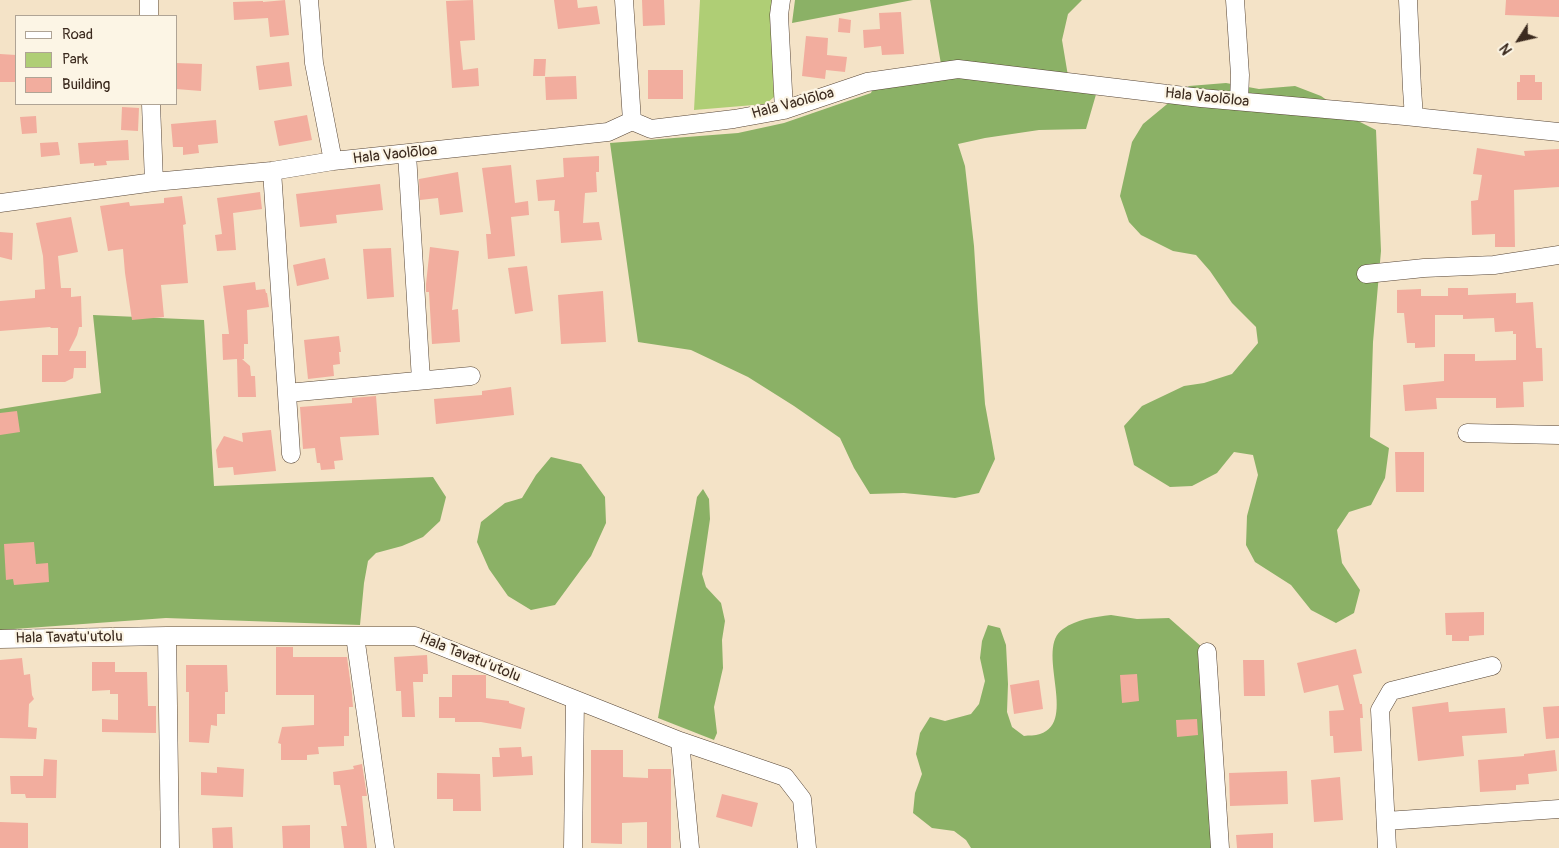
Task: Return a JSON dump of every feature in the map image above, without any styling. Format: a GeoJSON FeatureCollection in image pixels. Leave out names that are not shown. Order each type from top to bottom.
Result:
{"type":"FeatureCollection","features":[{"type":"Feature","properties":{"kind":"street"},"geometry":{"type":"LineString","coordinates":[[149,0],[149,15]]}},
{"type":"Feature","properties":{"kind":"street"},"geometry":{"type":"LineString","coordinates":[[309,0],[314,63],[333,161]]}},
{"type":"Feature","properties":{"kind":"street"},"geometry":{"type":"LineString","coordinates":[[624,0],[632,121]]}},
{"type":"Feature","properties":{"kind":"street"},"geometry":{"type":"LineString","coordinates":[[782,0],[780,15],[784,110]]}},
{"type":"Feature","properties":{"kind":"street"},"geometry":{"type":"LineString","coordinates":[[1235,0],[1240,75],[1239,101]]}},
{"type":"Feature","properties":{"kind":"street"},"geometry":{"type":"LineString","coordinates":[[1408,0],[1414,118]]}},
{"type":"Feature","properties":{"kind":"street","name":"Hala Vaolōloa"},"geometry":{"type":"LineString","coordinates":[[0,203],[154,182],[272,171],[333,161],[608,132],[632,121],[651,129],[734,119],[784,110],[868,82],[958,69],[1239,101],[1559,132]]}},
{"type":"Feature","properties":{"kind":"street"},"geometry":{"type":"LineString","coordinates":[[151,105],[154,182]]}},
{"type":"Feature","properties":{"kind":"street"},"geometry":{"type":"LineString","coordinates":[[407,154],[421,380]]}},
{"type":"Feature","properties":{"kind":"street"},"geometry":{"type":"LineString","coordinates":[[272,171],[292,454]]}},
{"type":"Feature","properties":{"kind":"street"},"geometry":{"type":"LineString","coordinates":[[1366,274],[1424,268],[1494,265],[1559,256]]}},
{"type":"Feature","properties":{"kind":"street"},"geometry":{"type":"LineString","coordinates":[[287,393],[471,376]]}},
{"type":"Feature","properties":{"kind":"street"},"geometry":{"type":"LineString","coordinates":[[1467,433],[1559,435]]}},
{"type":"Feature","properties":{"kind":"street"},"geometry":{"type":"LineString","coordinates":[[167,636],[170,848]]}},
{"type":"Feature","properties":{"kind":"street","name":"Hala Tavatu'utolu"},"geometry":{"type":"LineString","coordinates":[[0,639],[167,636],[415,636],[680,741],[785,777],[802,799],[807,848]]}},
{"type":"Feature","properties":{"kind":"street"},"geometry":{"type":"LineString","coordinates":[[355,636],[385,848]]}},
{"type":"Feature","properties":{"kind":"street"},"geometry":{"type":"LineString","coordinates":[[1207,652],[1220,848]]}},
{"type":"Feature","properties":{"kind":"street"},"geometry":{"type":"LineString","coordinates":[[1387,848],[1380,710],[1391,691],[1492,666]]}},
{"type":"Feature","properties":{"kind":"street"},"geometry":{"type":"LineString","coordinates":[[574,700],[574,848]]}},
{"type":"Feature","properties":{"kind":"street"},"geometry":{"type":"LineString","coordinates":[[680,741],[690,848]]}},
{"type":"Feature","properties":{"kind":"street"},"geometry":{"type":"LineString","coordinates":[[1386,821],[1559,809]]}},
{"type":"Feature","properties":{"kind":"green space"},"geometry":{"type":"Polygon","coordinates":[[[700,0],[773,0],[774,97],[766,104],[694,110],[700,0]]]}},
{"type":"Feature","properties":{"kind":"green space"},"geometry":{"type":"Polygon","coordinates":[[[795,0],[913,0],[792,23],[795,0]]]}},
{"type":"Feature","properties":{"kind":"green space"},"geometry":{"type":"Polygon","coordinates":[[[930,0],[1082,0],[1068,14],[1062,40],[1068,76],[1097,91],[1086,129],[1039,130],[958,144],[965,166],[974,246],[985,404],[995,459],[979,493],[955,498],[904,493],[870,494],[854,468],[840,438],[794,406],[748,377],[691,350],[638,342],[610,143],[738,133],[784,123],[871,93],[878,75],[941,64],[930,0]]]}},
{"type":"Feature","properties":{"kind":"green space"},"geometry":{"type":"Polygon","coordinates":[[[1226,83],[1259,89],[1295,86],[1321,96],[1352,118],[1376,130],[1381,251],[1373,342],[1370,437],[1389,448],[1385,478],[1371,505],[1349,512],[1337,530],[1342,563],[1360,590],[1354,613],[1336,623],[1311,610],[1291,585],[1255,562],[1246,545],[1247,516],[1258,475],[1253,455],[1234,452],[1217,473],[1192,486],[1170,487],[1134,465],[1124,426],[1142,406],[1184,386],[1204,383],[1232,374],[1258,343],[1256,327],[1232,303],[1210,271],[1196,255],[1173,251],[1141,235],[1129,222],[1120,196],[1132,142],[1143,124],[1189,86],[1226,83]]]}},
{"type":"Feature","properties":{"kind":"green space"},"geometry":{"type":"Polygon","coordinates":[[[93,315],[204,320],[214,486],[433,477],[446,497],[440,521],[423,537],[402,546],[376,553],[368,561],[360,625],[166,618],[0,630],[0,409],[101,393],[93,315]]]}},
{"type":"Feature","properties":{"kind":"green space"},"geometry":{"type":"Polygon","coordinates":[[[551,457],[581,464],[605,497],[606,523],[591,556],[555,605],[531,610],[508,596],[489,569],[477,542],[481,522],[505,503],[522,498],[536,475],[551,457]]]}},
{"type":"Feature","properties":{"kind":"green space"},"geometry":{"type":"Polygon","coordinates":[[[703,489],[709,499],[710,519],[702,574],[706,587],[721,603],[725,621],[722,640],[723,668],[714,707],[717,733],[714,740],[658,718],[697,497],[703,489]]]}},
{"type":"Feature","properties":{"kind":"green space"},"geometry":{"type":"Polygon","coordinates":[[[1111,615],[1137,619],[1169,618],[1203,648],[1213,848],[971,848],[966,840],[954,831],[932,828],[913,813],[915,793],[922,774],[916,754],[920,733],[930,717],[945,721],[971,714],[979,704],[985,681],[980,658],[982,641],[988,625],[1000,628],[1006,645],[1007,712],[1012,727],[1024,736],[1040,734],[1051,727],[1056,715],[1057,701],[1053,667],[1055,638],[1063,629],[1074,623],[1111,615]]]}},
{"type":"Feature","properties":{"kind":"building"},"geometry":{"type":"Polygon","coordinates":[[[285,0],[289,35],[270,37],[268,18],[234,20],[233,2],[285,0]]]}},
{"type":"Feature","properties":{"kind":"building"},"geometry":{"type":"Polygon","coordinates":[[[473,0],[475,40],[460,41],[463,70],[478,68],[479,86],[452,88],[446,1],[473,0]]]}},
{"type":"Feature","properties":{"kind":"building"},"geometry":{"type":"Polygon","coordinates":[[[554,0],[577,0],[578,8],[597,6],[600,24],[558,29],[554,0]]]}},
{"type":"Feature","properties":{"kind":"building"},"geometry":{"type":"Polygon","coordinates":[[[642,0],[664,0],[665,25],[643,26],[642,0]]]}},
{"type":"Feature","properties":{"kind":"building"},"geometry":{"type":"Polygon","coordinates":[[[1506,0],[1559,0],[1559,17],[1505,15],[1506,0]]]}},
{"type":"Feature","properties":{"kind":"building"},"geometry":{"type":"Polygon","coordinates":[[[901,12],[904,54],[882,55],[881,46],[864,48],[863,30],[880,29],[879,13],[901,12]]]}},
{"type":"Feature","properties":{"kind":"building"},"geometry":{"type":"Polygon","coordinates":[[[839,18],[851,20],[850,33],[838,32],[839,18]]]}},
{"type":"Feature","properties":{"kind":"building"},"geometry":{"type":"Polygon","coordinates":[[[806,36],[828,38],[827,55],[847,57],[845,72],[826,70],[825,79],[802,76],[806,36]]]}},
{"type":"Feature","properties":{"kind":"building"},"geometry":{"type":"Polygon","coordinates":[[[0,54],[15,55],[15,82],[0,82],[0,54]]]}},
{"type":"Feature","properties":{"kind":"building"},"geometry":{"type":"Polygon","coordinates":[[[534,59],[546,59],[545,76],[533,76],[534,59]]]}},
{"type":"Feature","properties":{"kind":"building"},"geometry":{"type":"Polygon","coordinates":[[[289,62],[292,86],[259,90],[256,66],[289,62]]]}},
{"type":"Feature","properties":{"kind":"building"},"geometry":{"type":"Polygon","coordinates":[[[178,63],[202,64],[201,91],[178,89],[178,63]]]}},
{"type":"Feature","properties":{"kind":"building"},"geometry":{"type":"Polygon","coordinates":[[[648,70],[683,70],[683,99],[648,99],[648,70]]]}},
{"type":"Feature","properties":{"kind":"building"},"geometry":{"type":"Polygon","coordinates":[[[1520,75],[1535,75],[1535,82],[1542,82],[1542,100],[1517,100],[1517,82],[1520,82],[1520,75]]]}},
{"type":"Feature","properties":{"kind":"building"},"geometry":{"type":"Polygon","coordinates":[[[576,76],[577,99],[546,100],[545,77],[576,76]]]}},
{"type":"Feature","properties":{"kind":"building"},"geometry":{"type":"Polygon","coordinates":[[[122,107],[139,108],[138,131],[121,130],[122,107]]]}},
{"type":"Feature","properties":{"kind":"building"},"geometry":{"type":"Polygon","coordinates":[[[307,115],[312,140],[279,146],[274,121],[307,115]]]}},
{"type":"Feature","properties":{"kind":"building"},"geometry":{"type":"Polygon","coordinates":[[[36,116],[37,133],[22,134],[20,117],[36,116]]]}},
{"type":"Feature","properties":{"kind":"building"},"geometry":{"type":"Polygon","coordinates":[[[216,120],[218,143],[198,145],[199,153],[183,155],[183,147],[173,147],[171,124],[216,120]]]}},
{"type":"Feature","properties":{"kind":"building"},"geometry":{"type":"Polygon","coordinates":[[[128,140],[129,160],[106,161],[107,165],[94,166],[94,163],[80,164],[78,143],[128,140]]]}},
{"type":"Feature","properties":{"kind":"building"},"geometry":{"type":"Polygon","coordinates":[[[58,142],[60,155],[41,157],[40,143],[58,142]]]}},
{"type":"Feature","properties":{"kind":"building"},"geometry":{"type":"Polygon","coordinates":[[[1477,148],[1525,156],[1524,151],[1559,149],[1559,187],[1514,190],[1515,247],[1495,247],[1495,234],[1472,235],[1471,201],[1478,200],[1482,175],[1473,174],[1477,148]]]}},
{"type":"Feature","properties":{"kind":"building"},"geometry":{"type":"Polygon","coordinates":[[[599,156],[599,172],[596,172],[597,192],[585,193],[583,223],[599,222],[602,240],[561,243],[559,211],[554,211],[555,200],[538,201],[536,180],[564,177],[563,158],[599,156]]]}},
{"type":"Feature","properties":{"kind":"building"},"geometry":{"type":"Polygon","coordinates":[[[511,165],[515,203],[528,201],[529,215],[511,217],[515,256],[488,259],[486,234],[491,234],[482,168],[511,165]]]}},
{"type":"Feature","properties":{"kind":"building"},"geometry":{"type":"Polygon","coordinates":[[[458,172],[463,212],[440,215],[438,198],[420,200],[419,179],[458,172]]]}},
{"type":"Feature","properties":{"kind":"building"},"geometry":{"type":"Polygon","coordinates":[[[380,184],[383,210],[336,215],[337,223],[300,227],[296,194],[380,184]]]}},
{"type":"Feature","properties":{"kind":"building"},"geometry":{"type":"Polygon","coordinates":[[[260,192],[262,209],[233,213],[236,250],[217,251],[215,235],[222,234],[217,198],[260,192]]]}},
{"type":"Feature","properties":{"kind":"building"},"geometry":{"type":"Polygon","coordinates":[[[182,196],[186,224],[183,225],[188,283],[161,285],[164,317],[132,320],[123,249],[108,251],[100,206],[129,202],[130,206],[164,203],[164,198],[182,196]]]}},
{"type":"Feature","properties":{"kind":"building"},"geometry":{"type":"Polygon","coordinates":[[[71,217],[78,252],[58,256],[61,288],[71,288],[71,297],[81,296],[82,327],[79,327],[69,351],[86,351],[86,368],[74,368],[73,378],[65,382],[42,382],[42,355],[58,355],[58,328],[0,331],[0,301],[35,298],[35,290],[45,289],[43,256],[36,223],[71,217]]]}},
{"type":"Feature","properties":{"kind":"building"},"geometry":{"type":"Polygon","coordinates":[[[0,232],[13,233],[12,260],[0,257],[0,232]]]}},
{"type":"Feature","properties":{"kind":"building"},"geometry":{"type":"Polygon","coordinates":[[[430,247],[459,251],[452,310],[458,309],[460,342],[432,344],[429,292],[426,292],[430,247]]]}},
{"type":"Feature","properties":{"kind":"building"},"geometry":{"type":"Polygon","coordinates":[[[391,248],[394,297],[367,299],[363,249],[391,248]]]}},
{"type":"Feature","properties":{"kind":"building"},"geometry":{"type":"Polygon","coordinates":[[[325,258],[329,279],[297,286],[293,265],[325,258]]]}},
{"type":"Feature","properties":{"kind":"building"},"geometry":{"type":"Polygon","coordinates":[[[527,266],[533,311],[515,314],[508,268],[527,266]]]}},
{"type":"Feature","properties":{"kind":"building"},"geometry":{"type":"Polygon","coordinates":[[[255,282],[256,290],[265,289],[269,307],[247,310],[248,344],[244,344],[244,359],[242,359],[250,366],[251,376],[255,376],[256,397],[238,397],[237,359],[223,360],[222,334],[229,334],[223,286],[255,282]]]}},
{"type":"Feature","properties":{"kind":"building"},"geometry":{"type":"Polygon","coordinates":[[[1448,288],[1468,288],[1468,295],[1516,293],[1516,303],[1533,302],[1536,348],[1542,348],[1543,381],[1523,382],[1524,407],[1496,408],[1496,398],[1436,398],[1437,409],[1405,411],[1403,385],[1444,381],[1444,354],[1475,354],[1475,361],[1516,360],[1516,334],[1513,334],[1513,331],[1495,332],[1494,318],[1463,319],[1463,315],[1435,315],[1435,347],[1415,348],[1415,343],[1407,343],[1404,313],[1397,313],[1397,290],[1421,289],[1421,296],[1448,296],[1448,288]]]}},
{"type":"Feature","properties":{"kind":"building"},"geometry":{"type":"Polygon","coordinates":[[[603,291],[606,342],[561,344],[558,295],[603,291]]]}},
{"type":"Feature","properties":{"kind":"building"},"geometry":{"type":"Polygon","coordinates":[[[339,336],[340,364],[333,365],[334,376],[308,379],[304,340],[339,336]]]}},
{"type":"Feature","properties":{"kind":"building"},"geometry":{"type":"Polygon","coordinates":[[[511,387],[514,415],[436,424],[434,399],[482,395],[482,391],[511,387]]]}},
{"type":"Feature","properties":{"kind":"building"},"geometry":{"type":"Polygon","coordinates":[[[376,396],[379,435],[340,437],[343,460],[334,461],[335,469],[321,470],[320,463],[317,463],[315,448],[303,449],[300,407],[352,403],[352,398],[376,396]]]}},
{"type":"Feature","properties":{"kind":"building"},"geometry":{"type":"Polygon","coordinates":[[[17,411],[20,432],[0,435],[0,413],[17,411]]]}},
{"type":"Feature","properties":{"kind":"building"},"geometry":{"type":"Polygon","coordinates":[[[271,430],[276,471],[234,475],[233,467],[218,468],[216,450],[224,436],[243,442],[242,433],[271,430]]]}},
{"type":"Feature","properties":{"kind":"building"},"geometry":{"type":"Polygon","coordinates":[[[1395,452],[1424,452],[1424,492],[1396,492],[1395,452]]]}},
{"type":"Feature","properties":{"kind":"building"},"geometry":{"type":"Polygon","coordinates":[[[34,542],[36,564],[48,563],[49,582],[14,585],[13,579],[6,580],[4,544],[34,542]]]}},
{"type":"Feature","properties":{"kind":"building"},"geometry":{"type":"Polygon","coordinates":[[[1484,612],[1484,635],[1469,636],[1469,641],[1452,641],[1452,635],[1446,635],[1445,613],[1484,612]]]}},
{"type":"Feature","properties":{"kind":"building"},"geometry":{"type":"Polygon","coordinates":[[[276,647],[293,647],[293,657],[347,657],[353,707],[349,707],[349,736],[344,736],[344,746],[318,747],[319,754],[307,755],[307,760],[281,760],[281,744],[278,743],[282,727],[314,725],[314,695],[276,695],[276,647]]]}},
{"type":"Feature","properties":{"kind":"building"},"geometry":{"type":"Polygon","coordinates":[[[1356,649],[1362,673],[1353,675],[1360,704],[1362,704],[1363,718],[1360,718],[1362,751],[1334,753],[1333,736],[1330,736],[1329,711],[1344,710],[1338,685],[1304,693],[1297,663],[1356,649]]]}},
{"type":"Feature","properties":{"kind":"building"},"geometry":{"type":"Polygon","coordinates":[[[427,655],[428,674],[423,674],[423,682],[413,682],[415,717],[402,717],[401,691],[396,691],[394,657],[427,655]]]}},
{"type":"Feature","properties":{"kind":"building"},"geometry":{"type":"Polygon","coordinates":[[[22,658],[24,675],[30,674],[34,699],[29,704],[28,727],[37,728],[36,739],[0,738],[0,660],[22,658]]]}},
{"type":"Feature","properties":{"kind":"building"},"geometry":{"type":"Polygon","coordinates":[[[1243,660],[1264,660],[1265,696],[1244,696],[1243,660]]]}},
{"type":"Feature","properties":{"kind":"building"},"geometry":{"type":"Polygon","coordinates":[[[92,662],[115,662],[115,672],[147,672],[148,706],[156,706],[156,733],[102,732],[102,719],[118,720],[118,694],[110,694],[110,690],[92,691],[92,662]]]}},
{"type":"Feature","properties":{"kind":"building"},"geometry":{"type":"Polygon","coordinates":[[[186,665],[227,665],[228,692],[225,692],[225,714],[217,714],[217,726],[211,725],[209,743],[189,742],[189,692],[186,692],[186,665]]]}},
{"type":"Feature","properties":{"kind":"building"},"geometry":{"type":"Polygon","coordinates":[[[1137,674],[1139,701],[1122,703],[1120,675],[1137,674]]]}},
{"type":"Feature","properties":{"kind":"building"},"geometry":{"type":"Polygon","coordinates":[[[452,675],[486,675],[486,698],[509,701],[509,703],[525,708],[521,729],[481,722],[455,722],[455,718],[439,718],[439,697],[452,697],[452,675]]]}},
{"type":"Feature","properties":{"kind":"building"},"geometry":{"type":"Polygon","coordinates":[[[1039,680],[1043,709],[1014,714],[1010,685],[1039,680]]]}},
{"type":"Feature","properties":{"kind":"building"},"geometry":{"type":"Polygon","coordinates":[[[1448,702],[1449,712],[1505,708],[1507,733],[1462,736],[1464,756],[1418,761],[1412,707],[1448,702]]]}},
{"type":"Feature","properties":{"kind":"building"},"geometry":{"type":"Polygon","coordinates":[[[1559,706],[1559,738],[1546,739],[1543,707],[1559,706]]]}},
{"type":"Feature","properties":{"kind":"building"},"geometry":{"type":"Polygon","coordinates":[[[1197,719],[1198,735],[1177,737],[1176,720],[1197,719]]]}},
{"type":"Feature","properties":{"kind":"building"},"geometry":{"type":"Polygon","coordinates":[[[521,747],[522,757],[532,756],[533,775],[493,777],[492,757],[500,757],[499,748],[521,747]]]}},
{"type":"Feature","properties":{"kind":"building"},"geometry":{"type":"Polygon","coordinates":[[[591,750],[623,750],[623,777],[648,778],[648,769],[671,769],[671,848],[647,848],[647,822],[622,823],[622,844],[591,843],[591,750]]]}},
{"type":"Feature","properties":{"kind":"building"},"geometry":{"type":"Polygon","coordinates":[[[1555,750],[1557,771],[1528,774],[1529,784],[1516,785],[1516,790],[1480,792],[1478,760],[1524,756],[1524,754],[1555,750]]]}},
{"type":"Feature","properties":{"kind":"building"},"geometry":{"type":"Polygon","coordinates":[[[44,759],[57,760],[56,798],[26,798],[25,794],[11,794],[10,776],[43,776],[44,759]]]}},
{"type":"Feature","properties":{"kind":"building"},"geometry":{"type":"Polygon","coordinates":[[[362,764],[367,796],[362,796],[367,848],[344,848],[341,826],[347,826],[340,785],[334,785],[333,772],[354,769],[353,766],[362,764]]]}},
{"type":"Feature","properties":{"kind":"building"},"geometry":{"type":"Polygon","coordinates":[[[217,767],[244,769],[243,797],[201,795],[201,772],[217,773],[217,767]]]}},
{"type":"Feature","properties":{"kind":"building"},"geometry":{"type":"Polygon","coordinates":[[[1287,771],[1288,804],[1230,806],[1229,773],[1287,771]]]}},
{"type":"Feature","properties":{"kind":"building"},"geometry":{"type":"Polygon","coordinates":[[[437,773],[480,774],[481,811],[453,811],[453,799],[437,799],[437,773]]]}},
{"type":"Feature","properties":{"kind":"building"},"geometry":{"type":"Polygon","coordinates":[[[1340,777],[1343,820],[1314,822],[1311,780],[1340,777]]]}},
{"type":"Feature","properties":{"kind":"building"},"geometry":{"type":"Polygon","coordinates":[[[722,794],[758,803],[752,827],[716,817],[722,794]]]}},
{"type":"Feature","properties":{"kind":"building"},"geometry":{"type":"Polygon","coordinates":[[[0,822],[28,823],[28,848],[0,848],[0,822]]]}},
{"type":"Feature","properties":{"kind":"building"},"geometry":{"type":"Polygon","coordinates":[[[310,825],[310,848],[283,848],[282,826],[310,825]]]}},
{"type":"Feature","properties":{"kind":"building"},"geometry":{"type":"Polygon","coordinates":[[[232,827],[233,848],[213,848],[212,828],[232,827]]]}},
{"type":"Feature","properties":{"kind":"building"},"geometry":{"type":"Polygon","coordinates":[[[1273,833],[1273,848],[1237,848],[1236,835],[1273,833]]]}}]}
